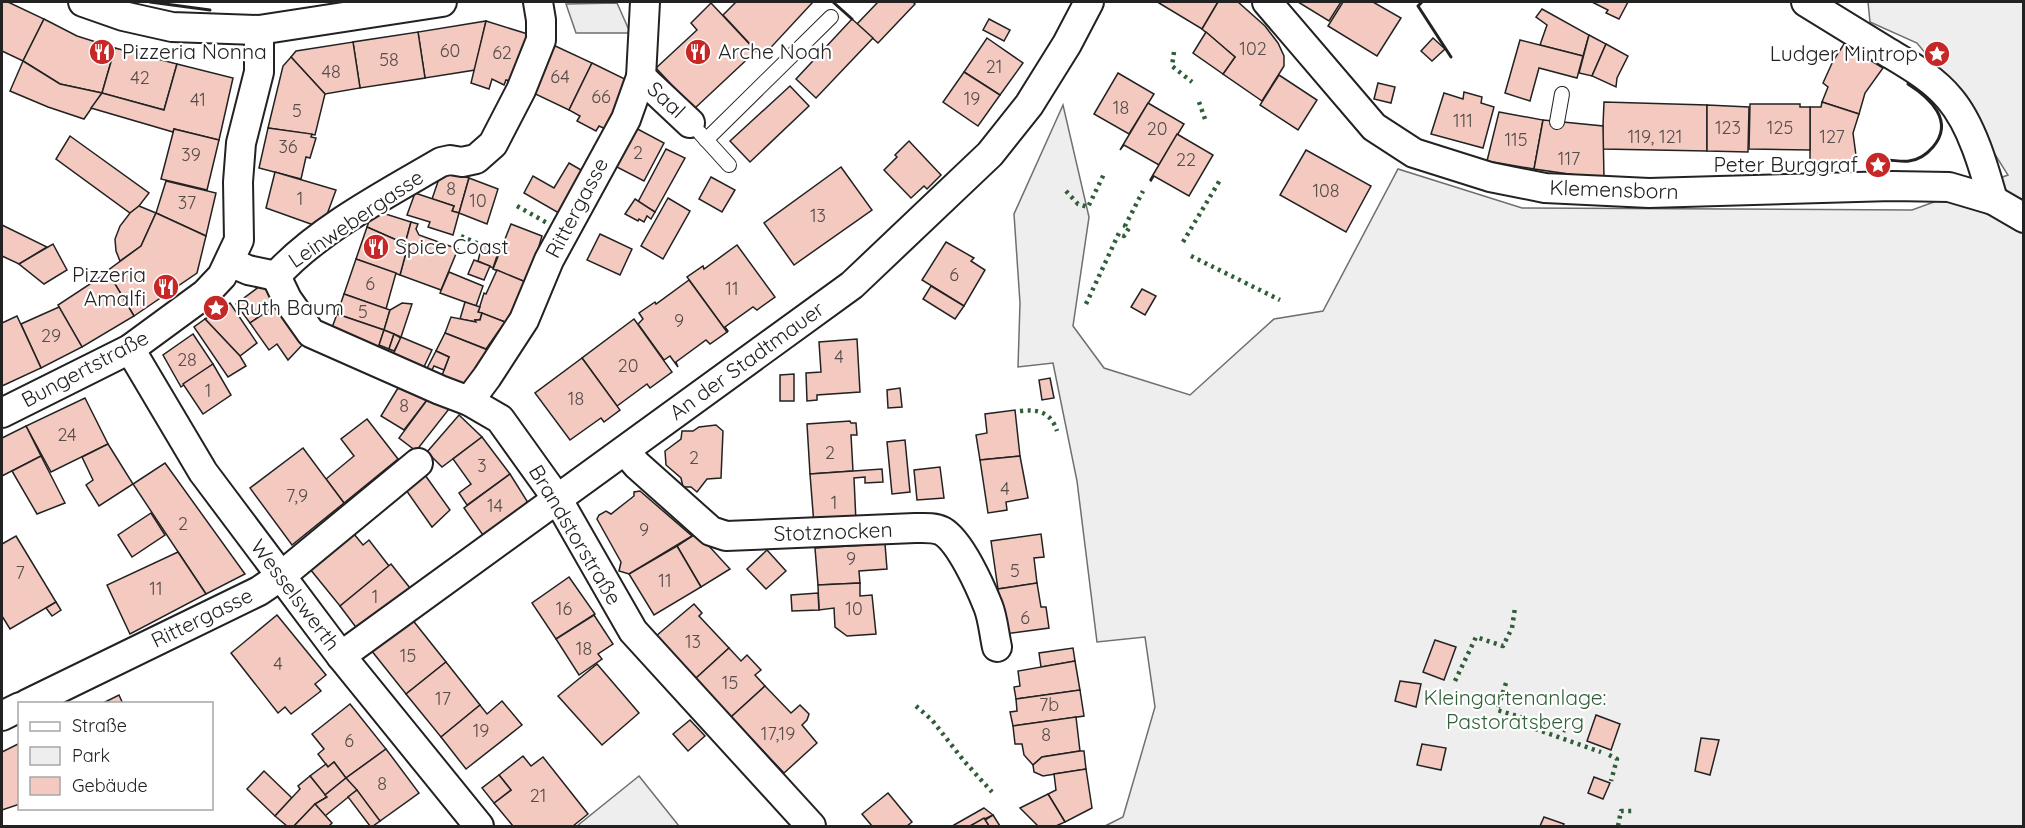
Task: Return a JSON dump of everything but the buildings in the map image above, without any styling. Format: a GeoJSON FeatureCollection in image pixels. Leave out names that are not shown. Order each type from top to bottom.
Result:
{"type":"FeatureCollection","features":[{"type":"Feature","properties":{"kind":"street"},"geometry":{"type":"LineString","coordinates":[[83,2],[123,16],[172,27],[259,30],[442,2]]}},
{"type":"Feature","properties":{"kind":"street","name":"Leinwebergasse"},"geometry":{"type":"LineString","coordinates":[[276,276],[288,263],[324,235],[382,195],[441,162],[476,159],[493,144],[521,90],[541,40],[538,2]]}},
{"type":"Feature","properties":{"kind":"street","name":"Rittergasse"},"geometry":{"type":"LineString","coordinates":[[468,401],[487,377],[524,320],[549,260],[626,118],[641,77],[645,2]]}},
{"type":"Feature","properties":{"kind":"street","name":"An der Stadtmauer"},"geometry":{"type":"LineString","coordinates":[[341,656],[852,285],[990,154],[1029,105],[1067,44],[1089,2]]}},
{"type":"Feature","properties":{"kind":"street","name":"Klemensborn"},"geometry":{"type":"LineString","coordinates":[[1267,2],[1374,127],[1414,153],[1490,177],[1546,180],[1649,193],[1892,186],[1949,187],[1993,200],[2024,218]]}},
{"type":"Feature","properties":{"kind":"street"},"geometry":{"type":"LineString","coordinates":[[1806,2],[1909,65],[1951,99],[1960,113],[1983,165],[1993,200]]}},
{"type":"Feature","properties":{"kind":"street","name":"Bungertstraße"},"geometry":{"type":"LineString","coordinates":[[2,412],[130,349],[205,294],[222,276],[239,240],[238,182],[241,143],[259,72],[259,30]]}},
{"type":"Feature","properties":{"kind":"street","name":"Saal"},"geometry":{"type":"LineString","coordinates":[[641,77],[698,132]]}},
{"type":"Feature","properties":{"kind":"street"},"geometry":{"type":"LineString","coordinates":[[230,262],[248,270],[276,276]]}},
{"type":"Feature","properties":{"kind":"street","name":"Brandstorstraße"},"geometry":{"type":"LineString","coordinates":[[276,276],[287,299],[311,333],[468,401],[500,419],[558,500],[633,631],[812,826]]}},
{"type":"Feature","properties":{"kind":"street","name":"Wesselswerth"},"geometry":{"type":"LineString","coordinates":[[130,349],[203,472],[341,656],[479,826]]}},
{"type":"Feature","properties":{"kind":"street","name":"Stotznocken"},"geometry":{"type":"LineString","coordinates":[[625,451],[637,465],[711,531],[726,536],[915,528],[935,529],[943,532],[962,552],[989,607],[997,647]]}},
{"type":"Feature","properties":{"kind":"street","name":"Rittergasse"},"geometry":{"type":"LineString","coordinates":[[31,702],[259,591],[281,576],[418,463]]}},
{"type":"Feature","properties":{"kind":"street"},"geometry":{"type":"LineString","coordinates":[[2,716],[18,708]]}},
{"type":"Feature","properties":{"kind":"lane"},"geometry":{"type":"LineString","coordinates":[[729,165],[698,132],[831,16]]}},
{"type":"Feature","properties":{"kind":"lane"},"geometry":{"type":"LineString","coordinates":[[1557,122],[1562,94]]}},
{"type":"Feature","properties":{"kind":"green space","name":"Kleingartenanlage: Pastoratsberg"},"geometry":{"type":"Polygon","coordinates":[[[1868,2],[2023,2],[2023,826],[1105,826],[1123,817],[1155,707],[1145,637],[1097,642],[1077,481],[1053,363],[1018,367],[1020,303],[1014,214],[1063,105],[1089,217],[1073,326],[1104,368],[1190,395],[1274,319],[1323,311],[1398,169],[1522,208],[1912,210],[2008,175],[1950,83],[1917,43],[1870,22],[1868,2]]]}},
{"type":"Feature","properties":{"kind":"green space"},"geometry":{"type":"Polygon","coordinates":[[[639,776],[679,826],[577,826],[639,776]]]}},
{"type":"Feature","properties":{"kind":"shaded area"},"geometry":{"type":"Polygon","coordinates":[[[617,3],[629,30],[628,33],[576,33],[566,4],[617,3]]]}},
{"type":"Feature","properties":{"kind":"hedge"},"geometry":{"type":"LineString","coordinates":[[1174,52],[1172,66],[1192,82]]}},
{"type":"Feature","properties":{"kind":"hedge"},"geometry":{"type":"LineString","coordinates":[[1199,102],[1205,119]]}},
{"type":"Feature","properties":{"kind":"hedge"},"geometry":{"type":"LineString","coordinates":[[1066,191],[1078,204],[1088,207],[1104,174]]}},
{"type":"Feature","properties":{"kind":"hedge"},"geometry":{"type":"LineString","coordinates":[[1183,242],[1220,180]]}},
{"type":"Feature","properties":{"kind":"hedge"},"geometry":{"type":"LineString","coordinates":[[1086,304],[1119,233],[1124,236],[1129,228],[1125,226],[1143,191]]}},
{"type":"Feature","properties":{"kind":"hedge"},"geometry":{"type":"LineString","coordinates":[[517,206],[549,224]]}},
{"type":"Feature","properties":{"kind":"hedge"},"geometry":{"type":"LineString","coordinates":[[461,236],[479,244]]}},
{"type":"Feature","properties":{"kind":"hedge"},"geometry":{"type":"LineString","coordinates":[[1191,256],[1280,300]]}},
{"type":"Feature","properties":{"kind":"hedge"},"geometry":{"type":"LineString","coordinates":[[1020,411],[1043,413],[1051,420],[1057,431]]}},
{"type":"Feature","properties":{"kind":"hedge"},"geometry":{"type":"LineString","coordinates":[[1455,681],[1476,637],[1503,646],[1512,628],[1515,608]]}},
{"type":"Feature","properties":{"kind":"hedge"},"geometry":{"type":"LineString","coordinates":[[1506,683],[1497,710],[1567,731]]}},
{"type":"Feature","properties":{"kind":"hedge"},"geometry":{"type":"LineString","coordinates":[[916,706],[932,720],[992,792]]}},
{"type":"Feature","properties":{"kind":"hedge"},"geometry":{"type":"LineString","coordinates":[[1521,724],[1601,752]]}},
{"type":"Feature","properties":{"kind":"hedge"},"geometry":{"type":"LineString","coordinates":[[1609,755],[1617,759],[1611,781]]}},
{"type":"Feature","properties":{"kind":"hedge"},"geometry":{"type":"LineString","coordinates":[[1618,826],[1621,811],[1633,811]]}},
{"type":"Feature","properties":{"kind":"wall"},"geometry":{"type":"LineString","coordinates":[[150,2],[210,10]]}},
{"type":"Feature","properties":{"kind":"wall"},"geometry":{"type":"LineString","coordinates":[[833,2],[852,19]]}},
{"type":"Feature","properties":{"kind":"wall"},"geometry":{"type":"LineString","coordinates":[[1422,2],[1418,6],[1451,57]]}},
{"type":"Feature","properties":{"kind":"wall"},"geometry":{"type":"LineString","coordinates":[[1886,160],[1916,159],[1928,152],[1939,137],[1941,119],[1937,111],[1924,96],[1908,84]]}},
{"type":"Feature","properties":{"kind":"place","name":"Pizzeria Nonna"},"geometry":{"type":"Point","coordinates":[102,52]}},
{"type":"Feature","properties":{"kind":"place","name":"Arche Noah"},"geometry":{"type":"Point","coordinates":[698,52]}},
{"type":"Feature","properties":{"kind":"place","name":"Ludger Mintrop"},"geometry":{"type":"Point","coordinates":[1937,54]}},
{"type":"Feature","properties":{"kind":"place","name":"Peter Burggraf"},"geometry":{"type":"Point","coordinates":[1878,165]}},
{"type":"Feature","properties":{"kind":"place","name":"Spice Coast"},"geometry":{"type":"Point","coordinates":[376,247]}},
{"type":"Feature","properties":{"kind":"place","name":"Pizzeria Amalfi"},"geometry":{"type":"Point","coordinates":[166,287]}},
{"type":"Feature","properties":{"kind":"place","name":"Ruth Baum"},"geometry":{"type":"Point","coordinates":[216,308]}}]}
